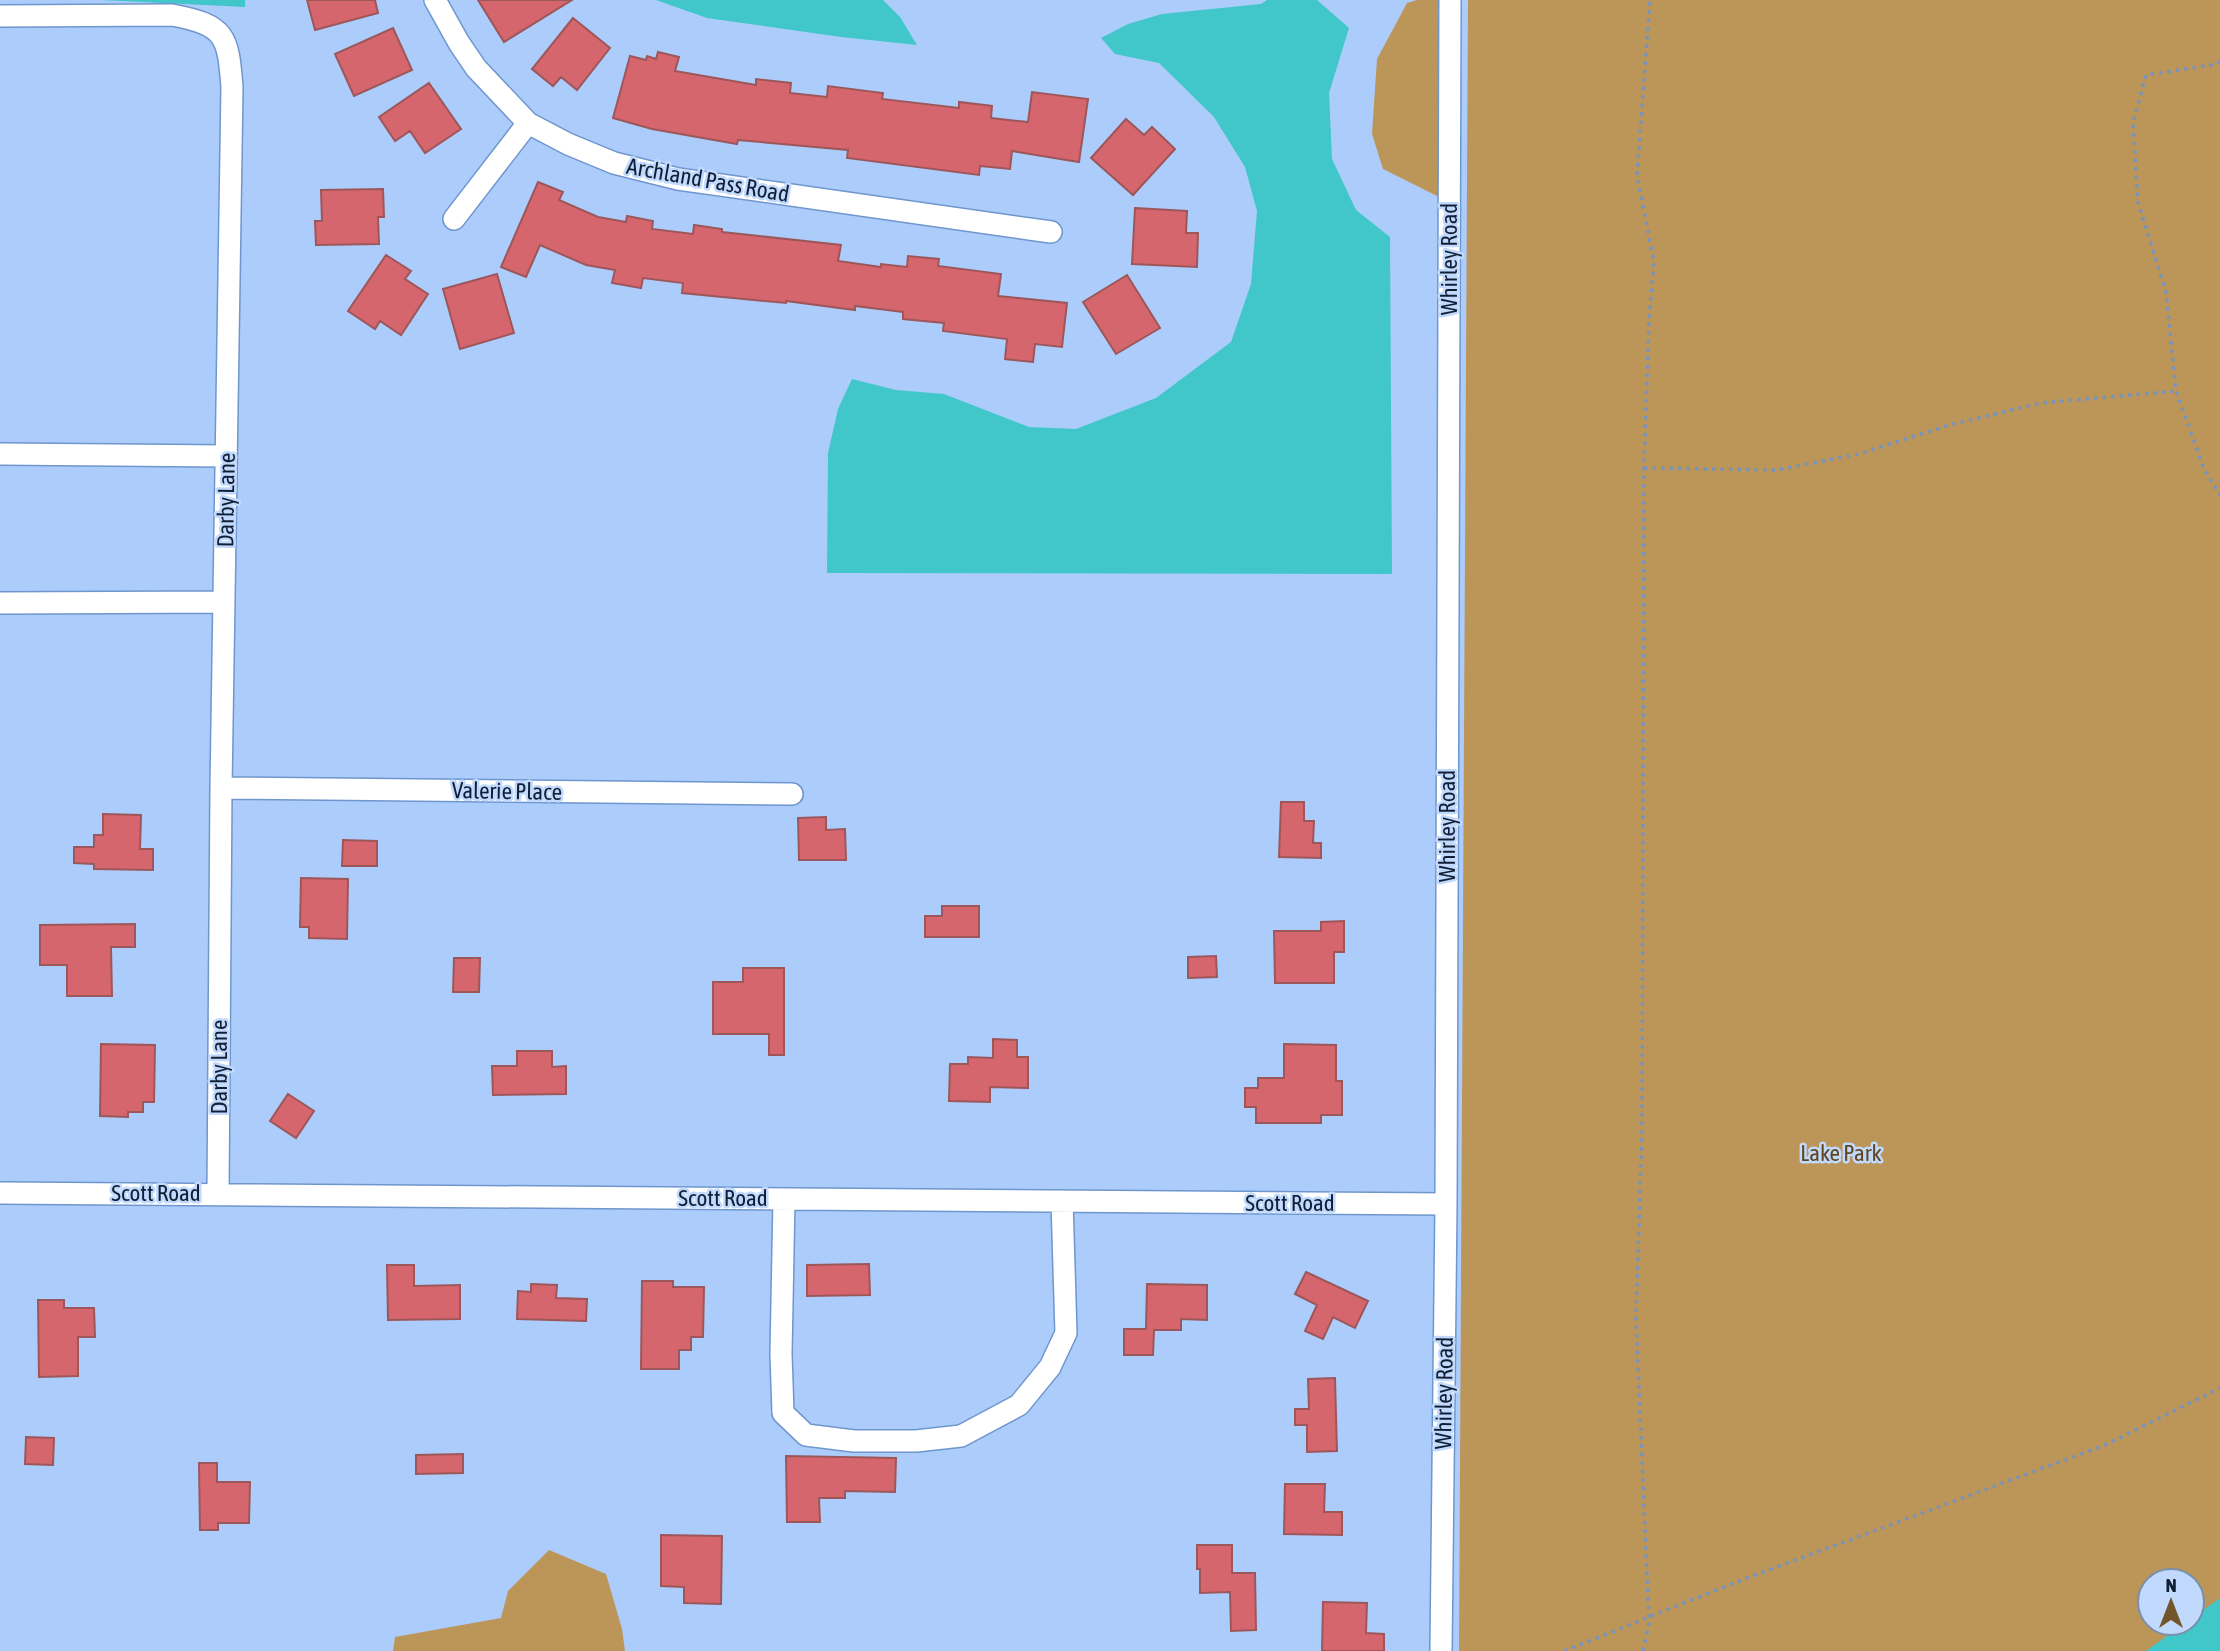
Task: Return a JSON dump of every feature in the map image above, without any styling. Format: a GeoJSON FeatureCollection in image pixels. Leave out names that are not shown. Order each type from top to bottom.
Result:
{"type":"FeatureCollection","features":[{"type":"Feature","properties":{"kind":"street","name":"Archland Pass Road"},"geometry":{"type":"LineString","coordinates":[[435,0],[476,68],[528,123],[568,144],[614,163],[678,179],[1051,232]]}},
{"type":"Feature","properties":{"kind":"street","name":"Whirley Road"},"geometry":{"type":"LineString","coordinates":[[1441,1651],[1446,1204],[1450,0]]}},
{"type":"Feature","properties":{"kind":"street","name":"Darby Lane"},"geometry":{"type":"LineString","coordinates":[[0,16],[172,15],[199,20],[219,33],[229,51],[232,87],[221,788],[218,1194]]}},
{"type":"Feature","properties":{"kind":"street"},"geometry":{"type":"LineString","coordinates":[[454,219],[528,123]]}},
{"type":"Feature","properties":{"kind":"street"},"geometry":{"type":"LineString","coordinates":[[0,454],[226,456]]}},
{"type":"Feature","properties":{"kind":"street"},"geometry":{"type":"LineString","coordinates":[[0,603],[224,602]]}},
{"type":"Feature","properties":{"kind":"street","name":"Valerie Place"},"geometry":{"type":"LineString","coordinates":[[221,788],[792,794]]}},
{"type":"Feature","properties":{"kind":"street","name":"Scott Road"},"geometry":{"type":"LineString","coordinates":[[0,1193],[1446,1204]]}},
{"type":"Feature","properties":{"kind":"street"},"geometry":{"type":"LineString","coordinates":[[784,1199],[781,1328],[783,1413],[806,1435],[854,1441],[916,1441],[961,1436],[1019,1405],[1050,1367],[1066,1333],[1062,1201]]}},
{"type":"Feature","properties":{"kind":"path"},"geometry":{"type":"LineString","coordinates":[[1643,1651],[1649,1617],[1636,1318],[1642,1130],[1644,467],[1649,320],[1654,262],[1637,175],[1650,0]]}},
{"type":"Feature","properties":{"kind":"path"},"geometry":{"type":"LineString","coordinates":[[2220,61],[2217,64],[2146,75],[2133,123],[2138,202],[2166,292],[2176,391],[2204,470],[2220,495]]}},
{"type":"Feature","properties":{"kind":"path"},"geometry":{"type":"LineString","coordinates":[[1644,467],[1777,470],[1858,454],[1953,424],[2041,403],[2176,391]]}},
{"type":"Feature","properties":{"kind":"path"},"geometry":{"type":"LineString","coordinates":[[1564,1651],[1905,1518],[2103,1446],[2220,1388]]}},
{"type":"Feature","properties":{"kind":"green space"},"geometry":{"type":"Polygon","coordinates":[[[1440,0],[1439,197],[1383,169],[1372,134],[1377,59],[1407,3],[1440,0]]]}},
{"type":"Feature","properties":{"kind":"green space","name":"Lake Park"},"geometry":{"type":"Polygon","coordinates":[[[1468,0],[2220,0],[2220,1651],[1459,1651],[1468,0]]]}},
{"type":"Feature","properties":{"kind":"green space"},"geometry":{"type":"Polygon","coordinates":[[[549,1550],[606,1574],[622,1629],[625,1651],[393,1651],[395,1637],[501,1618],[508,1591],[549,1550]]]}},
{"type":"Feature","properties":{"kind":"shaded area"},"geometry":{"type":"Polygon","coordinates":[[[101,0],[245,0],[245,7],[101,0]]]}},
{"type":"Feature","properties":{"kind":"shaded area"},"geometry":{"type":"Polygon","coordinates":[[[656,0],[883,0],[900,17],[917,45],[707,18],[656,0]]]}},
{"type":"Feature","properties":{"kind":"shaded area"},"geometry":{"type":"Polygon","coordinates":[[[1267,0],[1317,0],[1349,28],[1329,93],[1332,159],[1356,210],[1390,237],[1392,574],[827,573],[828,453],[838,409],[852,379],[896,390],[944,394],[1029,427],[1076,429],[1156,398],[1231,342],[1251,284],[1257,211],[1245,167],[1214,117],[1159,63],[1115,54],[1101,38],[1128,24],[1162,14],[1261,4],[1267,0]]]}},
{"type":"Feature","properties":{"kind":"shaded area"},"geometry":{"type":"Polygon","coordinates":[[[2220,1598],[2220,1651],[2146,1651],[2166,1637],[2206,1637],[2206,1608],[2220,1598]]]}},
{"type":"Feature","properties":{"kind":"building"},"geometry":{"type":"Polygon","coordinates":[[[307,0],[375,0],[378,13],[315,30],[307,0]]]}},
{"type":"Feature","properties":{"kind":"building"},"geometry":{"type":"Polygon","coordinates":[[[478,0],[572,0],[504,42],[478,0]]]}},
{"type":"Feature","properties":{"kind":"building"},"geometry":{"type":"Polygon","coordinates":[[[573,18],[610,48],[577,90],[561,77],[553,86],[532,69],[573,18]]]}},
{"type":"Feature","properties":{"kind":"building"},"geometry":{"type":"Polygon","coordinates":[[[393,28],[412,70],[354,96],[335,54],[393,28]]]}},
{"type":"Feature","properties":{"kind":"building"},"geometry":{"type":"Polygon","coordinates":[[[658,52],[679,57],[675,71],[756,85],[756,79],[791,83],[790,93],[827,97],[828,86],[883,93],[882,99],[959,108],[959,102],[992,106],[991,118],[1028,122],[1032,92],[1088,99],[1079,162],[1012,151],[1010,169],[980,166],[979,175],[847,158],[848,150],[738,140],[737,144],[652,129],[613,118],[630,56],[646,60],[647,56],[656,59],[658,52]]]}},
{"type":"Feature","properties":{"kind":"building"},"geometry":{"type":"Polygon","coordinates":[[[429,83],[461,129],[425,153],[410,131],[395,141],[379,117],[429,83]]]}},
{"type":"Feature","properties":{"kind":"building"},"geometry":{"type":"Polygon","coordinates":[[[1126,119],[1144,135],[1152,127],[1175,149],[1133,195],[1091,158],[1126,119]]]}},
{"type":"Feature","properties":{"kind":"building"},"geometry":{"type":"Polygon","coordinates":[[[538,182],[563,192],[559,200],[598,217],[626,222],[627,216],[653,221],[652,229],[693,234],[694,225],[722,229],[722,232],[841,245],[838,261],[881,267],[881,264],[907,267],[908,256],[939,259],[938,266],[1001,274],[998,296],[1067,303],[1062,347],[1035,344],[1033,362],[1005,359],[1007,339],[943,331],[944,323],[903,319],[903,312],[855,306],[855,310],[786,301],[682,293],[683,283],[643,278],[641,288],[612,283],[615,270],[586,265],[540,245],[526,277],[501,267],[538,182]]]}},
{"type":"Feature","properties":{"kind":"building"},"geometry":{"type":"Polygon","coordinates":[[[383,189],[384,217],[378,217],[379,244],[316,245],[315,221],[322,221],[321,190],[383,189]]]}},
{"type":"Feature","properties":{"kind":"building"},"geometry":{"type":"Polygon","coordinates":[[[1135,208],[1187,211],[1186,233],[1198,233],[1197,267],[1132,264],[1135,208]]]}},
{"type":"Feature","properties":{"kind":"building"},"geometry":{"type":"Polygon","coordinates":[[[386,255],[411,271],[405,279],[428,294],[401,335],[380,321],[375,329],[348,311],[386,255]]]}},
{"type":"Feature","properties":{"kind":"building"},"geometry":{"type":"Polygon","coordinates":[[[497,274],[514,333],[460,349],[443,289],[497,274]]]}},
{"type":"Feature","properties":{"kind":"building"},"geometry":{"type":"Polygon","coordinates":[[[1127,275],[1160,328],[1116,354],[1083,302],[1127,275]]]}},
{"type":"Feature","properties":{"kind":"building"},"geometry":{"type":"Polygon","coordinates":[[[1281,802],[1304,802],[1304,821],[1314,821],[1313,843],[1321,843],[1321,858],[1279,857],[1281,802]]]}},
{"type":"Feature","properties":{"kind":"building"},"geometry":{"type":"Polygon","coordinates":[[[103,814],[141,815],[140,849],[153,849],[153,870],[94,869],[94,864],[74,863],[74,847],[94,847],[94,835],[103,835],[103,814]]]}},
{"type":"Feature","properties":{"kind":"building"},"geometry":{"type":"Polygon","coordinates":[[[826,817],[826,830],[845,829],[846,860],[799,860],[798,818],[826,817]]]}},
{"type":"Feature","properties":{"kind":"building"},"geometry":{"type":"Polygon","coordinates":[[[343,840],[377,841],[377,866],[342,866],[343,840]]]}},
{"type":"Feature","properties":{"kind":"building"},"geometry":{"type":"Polygon","coordinates":[[[301,878],[348,879],[347,939],[309,938],[309,927],[300,927],[301,878]]]}},
{"type":"Feature","properties":{"kind":"building"},"geometry":{"type":"Polygon","coordinates":[[[942,906],[979,906],[979,937],[925,937],[925,916],[942,916],[942,906]]]}},
{"type":"Feature","properties":{"kind":"building"},"geometry":{"type":"Polygon","coordinates":[[[1344,921],[1344,952],[1334,952],[1334,983],[1275,983],[1274,931],[1321,931],[1321,922],[1344,921]]]}},
{"type":"Feature","properties":{"kind":"building"},"geometry":{"type":"Polygon","coordinates":[[[135,924],[135,947],[111,947],[112,996],[67,996],[67,965],[40,965],[40,925],[135,924]]]}},
{"type":"Feature","properties":{"kind":"building"},"geometry":{"type":"Polygon","coordinates":[[[1216,956],[1217,977],[1188,978],[1188,957],[1216,956]]]}},
{"type":"Feature","properties":{"kind":"building"},"geometry":{"type":"Polygon","coordinates":[[[454,958],[480,958],[479,992],[453,992],[454,958]]]}},
{"type":"Feature","properties":{"kind":"building"},"geometry":{"type":"Polygon","coordinates":[[[743,968],[784,968],[784,1055],[769,1055],[769,1034],[713,1034],[713,982],[743,982],[743,968]]]}},
{"type":"Feature","properties":{"kind":"building"},"geometry":{"type":"Polygon","coordinates":[[[993,1039],[1017,1040],[1017,1057],[1028,1057],[1028,1088],[990,1087],[990,1102],[949,1101],[950,1064],[968,1064],[968,1057],[993,1058],[993,1039]]]}},
{"type":"Feature","properties":{"kind":"building"},"geometry":{"type":"Polygon","coordinates":[[[101,1044],[155,1045],[154,1102],[143,1102],[143,1112],[128,1112],[128,1117],[100,1116],[101,1044]]]}},
{"type":"Feature","properties":{"kind":"building"},"geometry":{"type":"Polygon","coordinates":[[[1284,1044],[1336,1045],[1336,1081],[1342,1081],[1342,1115],[1321,1115],[1321,1123],[1256,1123],[1256,1107],[1245,1107],[1245,1088],[1258,1088],[1258,1078],[1284,1078],[1284,1044]]]}},
{"type":"Feature","properties":{"kind":"building"},"geometry":{"type":"Polygon","coordinates":[[[517,1051],[552,1051],[552,1067],[566,1066],[566,1094],[493,1095],[492,1066],[517,1066],[517,1051]]]}},
{"type":"Feature","properties":{"kind":"building"},"geometry":{"type":"Polygon","coordinates":[[[288,1094],[314,1111],[296,1138],[270,1121],[288,1094]]]}},
{"type":"Feature","properties":{"kind":"building"},"geometry":{"type":"Polygon","coordinates":[[[869,1264],[870,1295],[807,1296],[807,1265],[869,1264]]]}},
{"type":"Feature","properties":{"kind":"building"},"geometry":{"type":"Polygon","coordinates":[[[387,1265],[414,1265],[414,1286],[460,1285],[460,1319],[388,1320],[387,1265]]]}},
{"type":"Feature","properties":{"kind":"building"},"geometry":{"type":"Polygon","coordinates":[[[1306,1272],[1368,1301],[1355,1328],[1333,1317],[1323,1339],[1305,1331],[1317,1305],[1295,1294],[1306,1272]]]}},
{"type":"Feature","properties":{"kind":"building"},"geometry":{"type":"Polygon","coordinates":[[[642,1281],[673,1281],[673,1287],[704,1287],[703,1337],[691,1337],[691,1350],[679,1350],[679,1369],[641,1369],[642,1281]]]}},
{"type":"Feature","properties":{"kind":"building"},"geometry":{"type":"Polygon","coordinates":[[[531,1284],[557,1285],[556,1298],[587,1299],[586,1321],[517,1319],[518,1291],[531,1292],[531,1284]]]}},
{"type":"Feature","properties":{"kind":"building"},"geometry":{"type":"Polygon","coordinates":[[[1147,1284],[1207,1285],[1207,1320],[1181,1319],[1181,1330],[1154,1330],[1153,1355],[1124,1355],[1124,1329],[1146,1329],[1147,1284]]]}},
{"type":"Feature","properties":{"kind":"building"},"geometry":{"type":"Polygon","coordinates":[[[38,1300],[64,1300],[64,1308],[94,1308],[95,1337],[78,1337],[78,1376],[39,1377],[38,1300]]]}},
{"type":"Feature","properties":{"kind":"building"},"geometry":{"type":"Polygon","coordinates":[[[1335,1378],[1337,1451],[1307,1452],[1307,1425],[1295,1425],[1295,1409],[1309,1409],[1308,1379],[1335,1378]]]}},
{"type":"Feature","properties":{"kind":"building"},"geometry":{"type":"Polygon","coordinates":[[[26,1437],[54,1438],[53,1465],[25,1464],[26,1437]]]}},
{"type":"Feature","properties":{"kind":"building"},"geometry":{"type":"Polygon","coordinates":[[[463,1454],[463,1473],[416,1474],[416,1455],[463,1454]]]}},
{"type":"Feature","properties":{"kind":"building"},"geometry":{"type":"Polygon","coordinates":[[[786,1456],[896,1458],[895,1492],[845,1491],[845,1498],[819,1498],[820,1522],[787,1522],[786,1456]]]}},
{"type":"Feature","properties":{"kind":"building"},"geometry":{"type":"Polygon","coordinates":[[[199,1463],[217,1463],[217,1482],[250,1482],[249,1523],[218,1523],[218,1530],[200,1530],[199,1463]]]}},
{"type":"Feature","properties":{"kind":"building"},"geometry":{"type":"Polygon","coordinates":[[[1285,1484],[1325,1484],[1324,1512],[1342,1512],[1342,1535],[1284,1534],[1285,1484]]]}},
{"type":"Feature","properties":{"kind":"building"},"geometry":{"type":"Polygon","coordinates":[[[661,1535],[722,1536],[721,1604],[684,1603],[684,1587],[661,1586],[661,1535]]]}},
{"type":"Feature","properties":{"kind":"building"},"geometry":{"type":"Polygon","coordinates":[[[1197,1545],[1232,1545],[1232,1573],[1255,1573],[1256,1630],[1231,1631],[1230,1592],[1200,1593],[1197,1545]]]}},
{"type":"Feature","properties":{"kind":"building"},"geometry":{"type":"Polygon","coordinates":[[[1323,1602],[1367,1603],[1366,1633],[1384,1634],[1384,1651],[1322,1651],[1323,1602]]]}}]}
